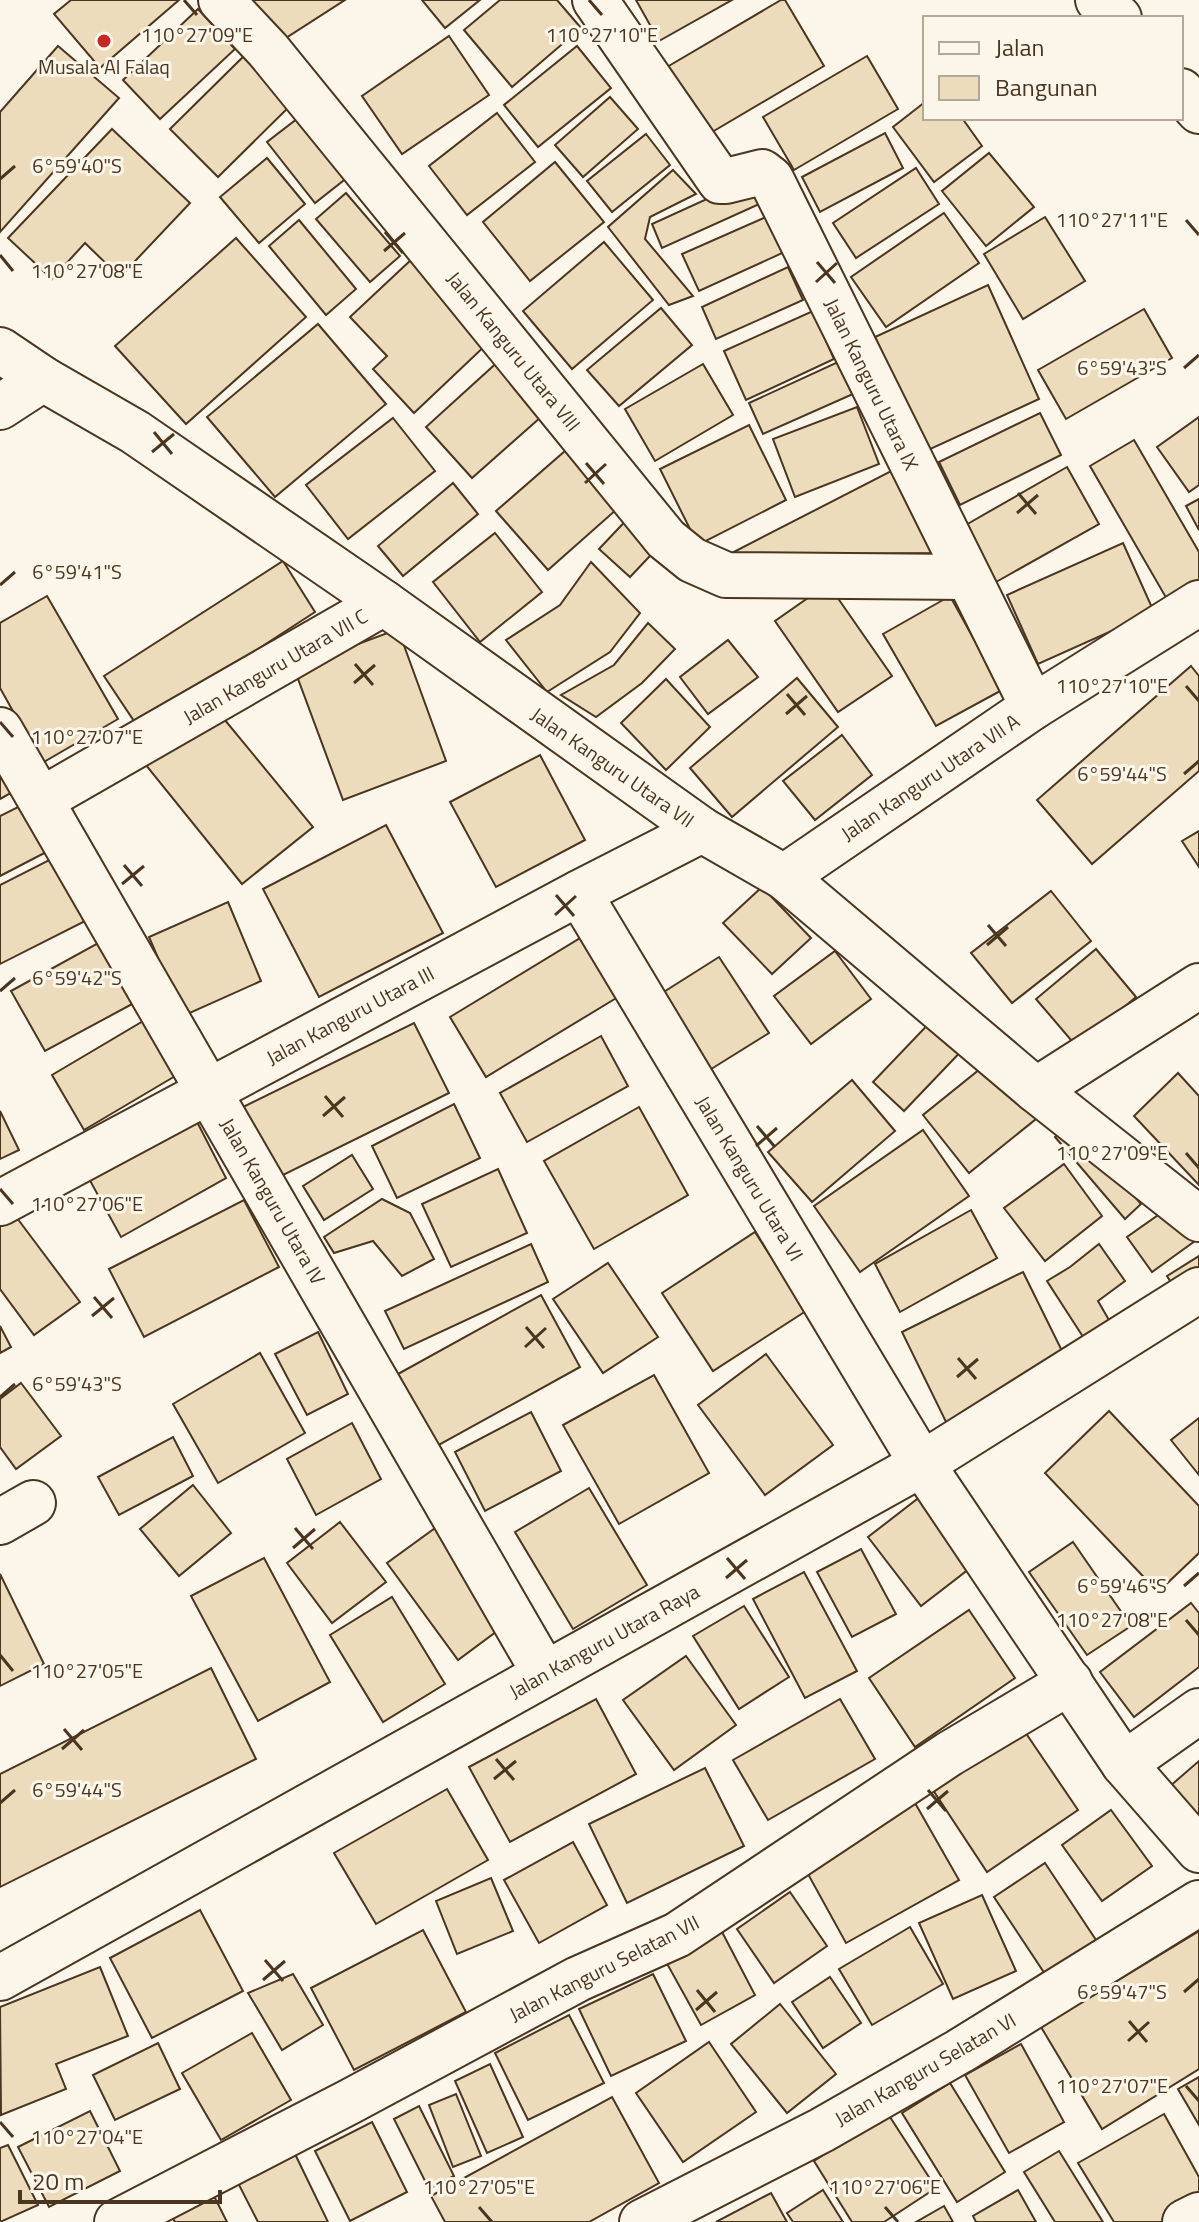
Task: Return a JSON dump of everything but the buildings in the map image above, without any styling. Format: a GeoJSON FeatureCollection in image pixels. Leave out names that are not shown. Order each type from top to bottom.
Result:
{"type":"FeatureCollection","features":[{"type":"Feature","properties":{"kind":"main road","name":"Jalan Kanguru Utara VIII"},"geometry":{"type":"LineString","coordinates":[[221,0],[268,50],[666,539],[692,560],[726,575],[967,577]]}},
{"type":"Feature","properties":{"kind":"main road","name":"Jalan Kanguru Utara IX"},"geometry":{"type":"LineString","coordinates":[[595,0],[720,181],[762,172],[771,179],[1033,707]]}},
{"type":"Feature","properties":{"kind":"main road"},"geometry":{"type":"LineString","coordinates":[[1183,72],[1199,85]]}},
{"type":"Feature","properties":{"kind":"main road"},"geometry":{"type":"LineString","coordinates":[[1183,93],[1199,111]]}},
{"type":"Feature","properties":{"kind":"main road","name":"Jalan Kanguru Utara VII"},"geometry":{"type":"LineString","coordinates":[[0,350],[43,379],[135,432],[384,603],[702,830],[784,877],[1036,1090],[1199,1219]]}},
{"type":"Feature","properties":{"kind":"main road"},"geometry":{"type":"LineString","coordinates":[[0,407],[43,379]]}},
{"type":"Feature","properties":{"kind":"main road","name":"Jalan Kanguru Utara VII C"},"geometry":{"type":"LineString","coordinates":[[41,800],[384,603]]}},
{"type":"Feature","properties":{"kind":"main road","name":"Jalan Kanguru Utara VII A"},"geometry":{"type":"LineString","coordinates":[[784,877],[1033,707],[1199,603]]}},
{"type":"Feature","properties":{"kind":"main road","name":"Jalan Kanguru Utara IV"},"geometry":{"type":"LineString","coordinates":[[0,730],[545,1674]]}},
{"type":"Feature","properties":{"kind":"main road","name":"Jalan Kanguru Utara III"},"geometry":{"type":"LineString","coordinates":[[0,1203],[702,830]]}},
{"type":"Feature","properties":{"kind":"main road","name":"Jalan Kanguru Utara VI"},"geometry":{"type":"LineString","coordinates":[[579,893],[922,1464],[1124,1764],[1199,1850]]}},
{"type":"Feature","properties":{"kind":"main road"},"geometry":{"type":"LineString","coordinates":[[1036,1090],[1199,986]]}},
{"type":"Feature","properties":{"kind":"main road","name":"Jalan Kanguru Utara Raya"},"geometry":{"type":"LineString","coordinates":[[0,1978],[922,1464],[1199,1290]]}},
{"type":"Feature","properties":{"kind":"main road","name":"Jalan Kanguru Selatan VII"},"geometry":{"type":"LineString","coordinates":[[117,2222],[578,1979],[677,1935],[949,1754],[1070,1682]]}},
{"type":"Feature","properties":{"kind":"main road"},"geometry":{"type":"LineString","coordinates":[[1124,1764],[1199,1711]]}},
{"type":"Feature","properties":{"kind":"main road","name":"Jalan Kanguru Selatan VI"},"geometry":{"type":"LineString","coordinates":[[642,2222],[822,2130],[946,2059],[1199,1903]]}},
{"type":"Feature","properties":{"kind":"main road"},"geometry":{"type":"LineString","coordinates":[[1185,2222],[1199,2215]]}},
{"type":"Feature","properties":{"kind":"place","name":"Musala Al Falaq"},"geometry":{"type":"Point","coordinates":[104,41]}}]}
